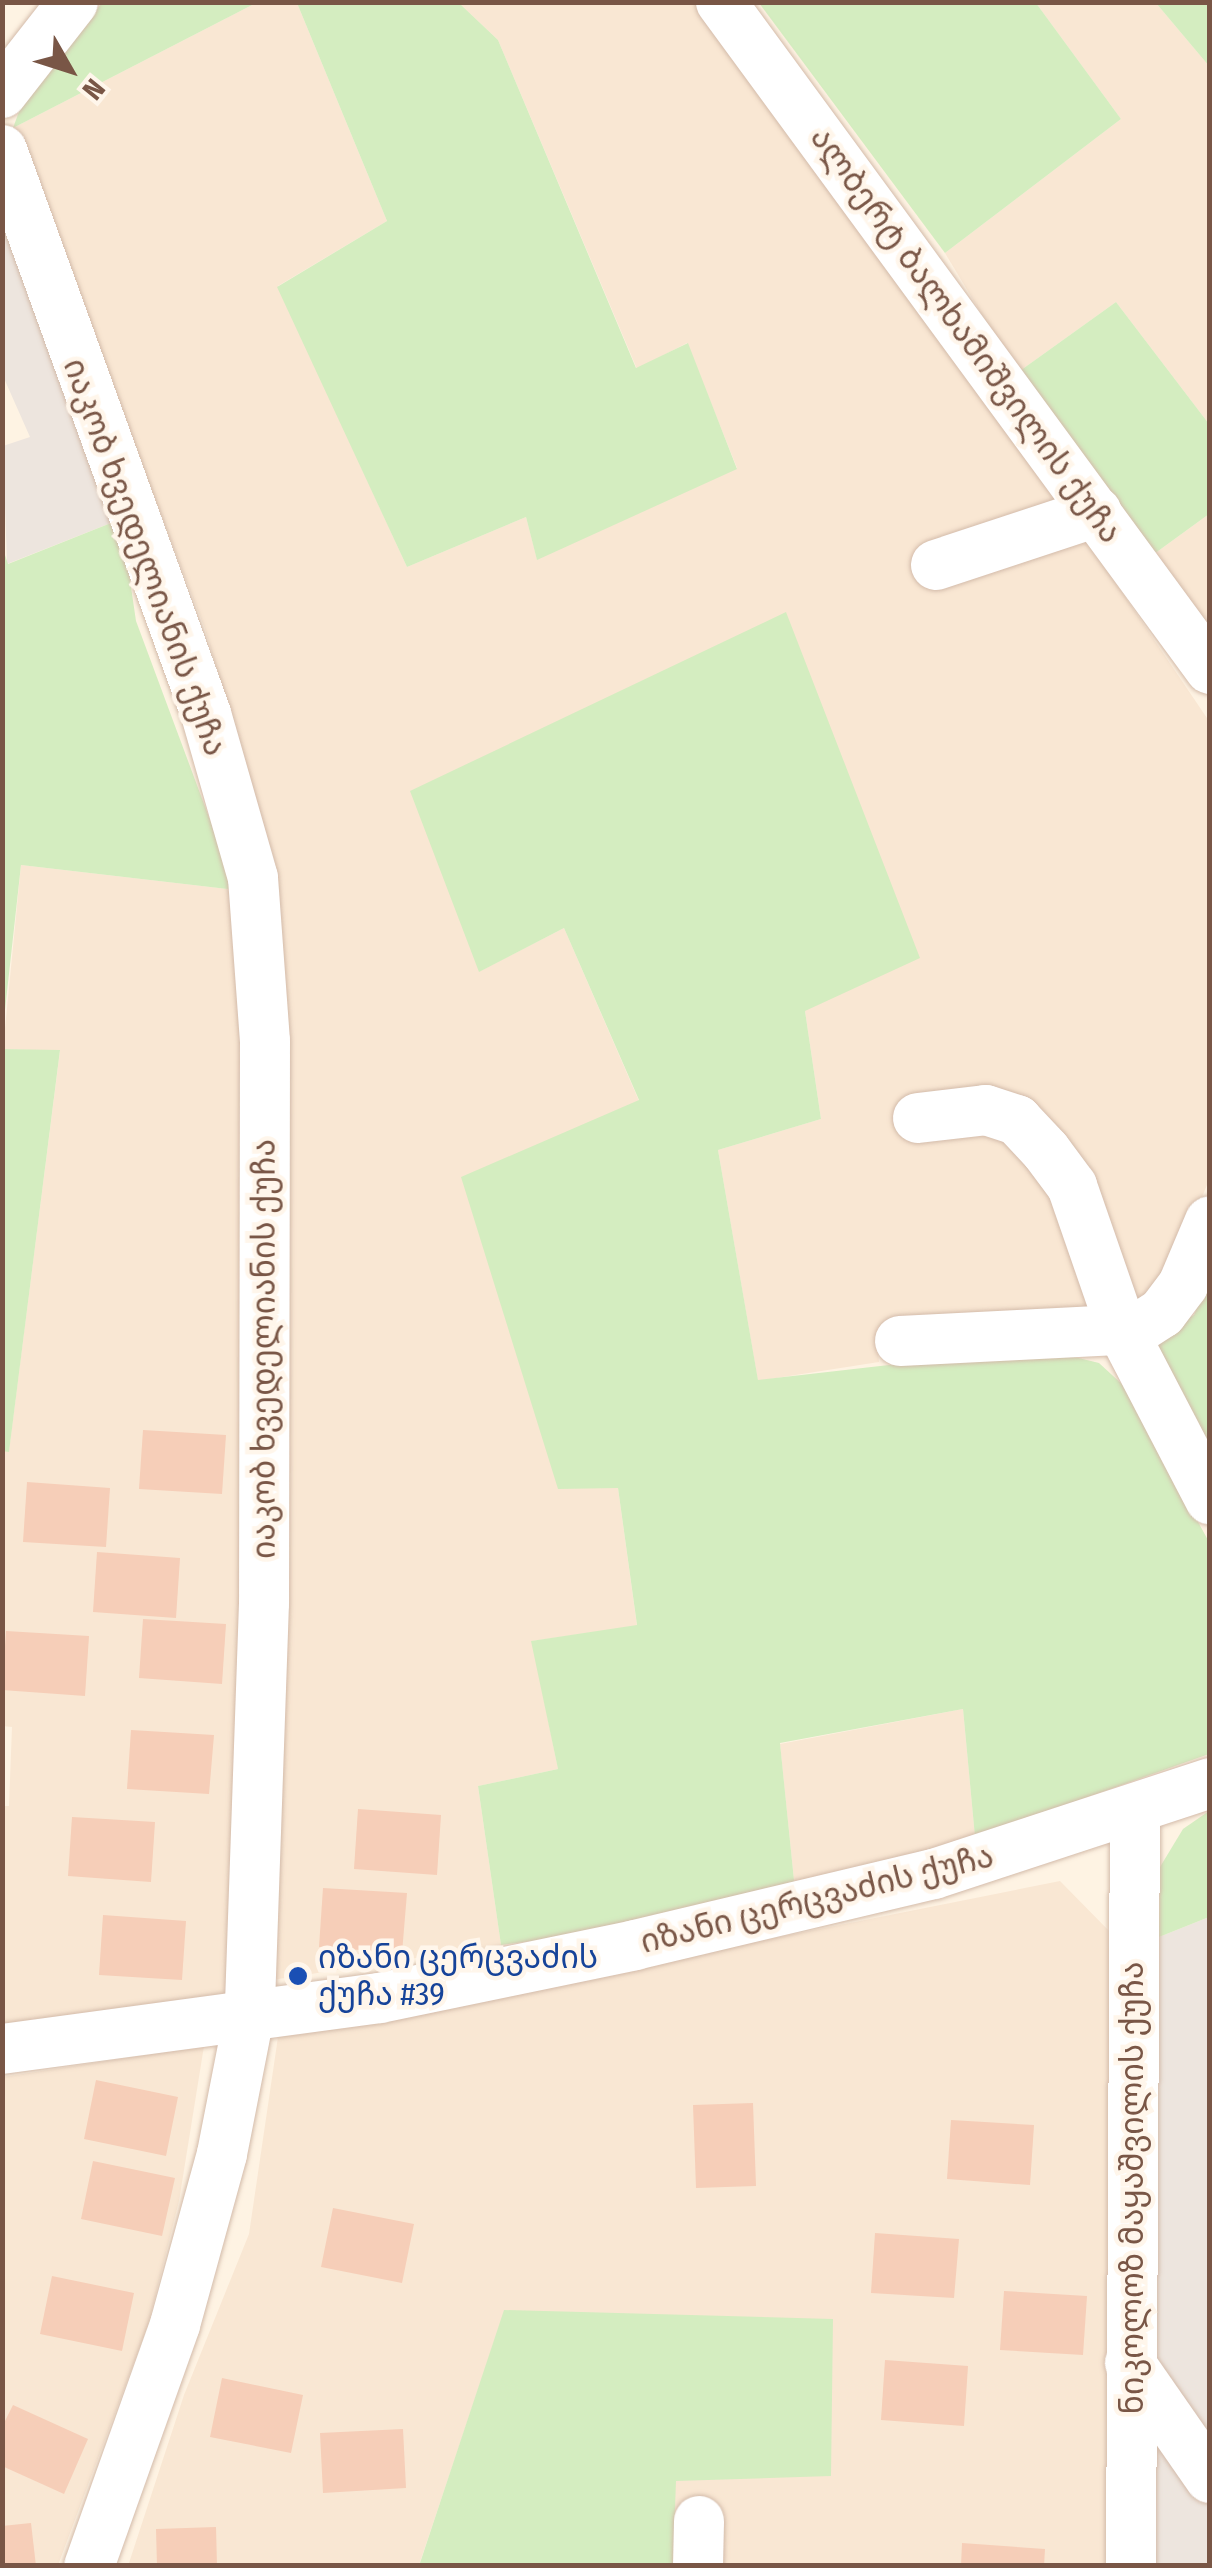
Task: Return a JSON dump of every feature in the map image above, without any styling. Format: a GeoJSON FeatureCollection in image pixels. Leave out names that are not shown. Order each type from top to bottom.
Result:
{"type":"FeatureCollection","features":[{"type":"Feature","properties":{"kind":"street"},"geometry":{"type":"LineString","coordinates":[[2,93],[72,2]]}},
{"type":"Feature","properties":{"kind":"street","name":"ალბერტ ბალხამიშვილის ქუჩა"},"geometry":{"type":"LineString","coordinates":[[722,2],[1210,669]]}},
{"type":"Feature","properties":{"kind":"street","name":"იაკობ ხვედელიანის ქუჩა"},"geometry":{"type":"LineString","coordinates":[[2,150],[206,714],[253,878],[265,1041],[264,1603],[250,2012],[222,2154],[174,2325],[89,2566]]}},
{"type":"Feature","properties":{"kind":"street"},"geometry":{"type":"LineString","coordinates":[[936,565],[1096,512]]}},
{"type":"Feature","properties":{"kind":"street"},"geometry":{"type":"LineString","coordinates":[[918,1118],[986,1110],[1018,1120],[1072,1186],[1122,1330],[1210,1499]]}},
{"type":"Feature","properties":{"kind":"street"},"geometry":{"type":"LineString","coordinates":[[900,1341],[1122,1330],[1162,1313],[1183,1285],[1210,1222]]}},
{"type":"Feature","properties":{"kind":"street","name":"იზანი ცერცვაძის ქუჩა"},"geometry":{"type":"LineString","coordinates":[[2,2050],[250,2012],[380,1998],[654,1941],[934,1874],[1210,1783]]}},
{"type":"Feature","properties":{"kind":"street","name":"ნიკოლოზ მაყაშვილის ქუჩა"},"geometry":{"type":"LineString","coordinates":[[1131,2566],[1135,1810]]}},
{"type":"Feature","properties":{"kind":"street"},"geometry":{"type":"LineString","coordinates":[[1130,2363],[1210,2478]]}},
{"type":"Feature","properties":{"kind":"shaded area"},"geometry":{"type":"Polygon","coordinates":[[[256,3],[297,3],[387,221],[278,286],[407,567],[526,517],[537,559],[737,468],[687,343],[637,369],[498,40],[459,3],[701,3],[950,338],[1209,721],[1209,1180],[1169,1278],[1127,1306],[876,1334],[879,1362],[758,1381],[718,1150],[821,1119],[805,1011],[786,613],[480,971],[564,928],[639,1101],[618,1488],[637,1626],[532,1641],[558,1769],[478,1786],[501,1945],[272,1980],[287,1044],[277,869],[205,629],[13,128],[256,3]]]}},
{"type":"Feature","properties":{"kind":"shaded area"},"geometry":{"type":"Polygon","coordinates":[[[1036,3],[1156,3],[1209,66],[1209,424],[1116,302],[1017,373],[945,253],[1121,119],[1036,3]]]}},
{"type":"Feature","properties":{"kind":"shaded area"},"geometry":{"type":"Polygon","coordinates":[[[2,205],[121,519],[7,564],[3,446],[30,437],[3,376],[2,205]]]}},
{"type":"Feature","properties":{"kind":"shaded area"},"geometry":{"type":"Polygon","coordinates":[[[1209,514],[1209,638],[1154,554],[1209,514]]]}},
{"type":"Feature","properties":{"kind":"shaded area"},"geometry":{"type":"Polygon","coordinates":[[[21,865],[236,890],[243,925],[247,1545],[230,1995],[3,2025],[2,1806],[9,1806],[12,1727],[2,1726],[3,1451],[9,1451],[60,1051],[3,1049],[21,865]]]}},
{"type":"Feature","properties":{"kind":"shaded area"},"geometry":{"type":"Polygon","coordinates":[[[963,1709],[975,1837],[795,1890],[780,1744],[963,1709]]]}},
{"type":"Feature","properties":{"kind":"shaded area"},"geometry":{"type":"Polygon","coordinates":[[[1060,1881],[1115,1937],[1116,2565],[673,2565],[675,2481],[505,2310],[419,2565],[128,2566],[184,2395],[249,2234],[278,2037],[1060,1881]]]}},
{"type":"Feature","properties":{"kind":"shaded area"},"geometry":{"type":"Polygon","coordinates":[[[1209,1917],[1209,2565],[1150,2566],[1159,1937],[1209,1917]]]}},
{"type":"Feature","properties":{"kind":"shaded area"},"geometry":{"type":"Polygon","coordinates":[[[204,2046],[179,2201],[148,2325],[58,2565],[3,2566],[3,2077],[204,2046]]]}},
{"type":"Feature","properties":{"kind":"green space"},"geometry":{"type":"Polygon","coordinates":[[[102,3],[256,3],[13,128],[24,98],[102,3]]]}},
{"type":"Feature","properties":{"kind":"green space"},"geometry":{"type":"Polygon","coordinates":[[[297,3],[459,3],[498,40],[636,368],[688,343],[737,469],[537,560],[526,517],[407,567],[277,287],[387,221],[297,3]]]}},
{"type":"Feature","properties":{"kind":"green space"},"geometry":{"type":"Polygon","coordinates":[[[759,3],[1036,3],[1121,119],[945,253],[759,3]]]}},
{"type":"Feature","properties":{"kind":"green space"},"geometry":{"type":"Polygon","coordinates":[[[1156,3],[1209,3],[1209,66],[1156,3]]]}},
{"type":"Feature","properties":{"kind":"green space"},"geometry":{"type":"Polygon","coordinates":[[[1116,302],[1209,424],[1209,514],[1154,554],[1017,373],[1116,302]]]}},
{"type":"Feature","properties":{"kind":"green space"},"geometry":{"type":"Polygon","coordinates":[[[121,519],[136,621],[236,890],[21,865],[3,1028],[3,549],[8,564],[121,519]]]}},
{"type":"Feature","properties":{"kind":"green space"},"geometry":{"type":"Polygon","coordinates":[[[786,612],[920,958],[805,1011],[821,1119],[718,1150],[758,1380],[1038,1348],[1099,1363],[1124,1386],[1209,1542],[1209,1754],[975,1837],[963,1709],[780,1743],[795,1890],[644,1927],[501,1945],[478,1786],[558,1769],[531,1641],[637,1625],[618,1488],[558,1489],[461,1177],[639,1100],[564,928],[479,972],[410,791],[786,612]]]}},
{"type":"Feature","properties":{"kind":"green space"},"geometry":{"type":"Polygon","coordinates":[[[2,1049],[60,1050],[9,1452],[2,1451],[2,1049]]]}},
{"type":"Feature","properties":{"kind":"green space"},"geometry":{"type":"Polygon","coordinates":[[[1209,1278],[1209,1464],[1145,1341],[1194,1315],[1209,1278]]]}},
{"type":"Feature","properties":{"kind":"green space"},"geometry":{"type":"Polygon","coordinates":[[[1209,1811],[1209,1917],[1159,1937],[1160,1867],[1183,1829],[1209,1811]]]}},
{"type":"Feature","properties":{"kind":"green space"},"geometry":{"type":"Polygon","coordinates":[[[504,2310],[833,2319],[831,2476],[676,2481],[673,2565],[419,2566],[504,2310]]]}},
{"type":"Feature","properties":{"kind":"building"},"geometry":{"type":"Polygon","coordinates":[[[143,1430],[226,1435],[222,1494],[139,1489],[143,1430]]]}},
{"type":"Feature","properties":{"kind":"building"},"geometry":{"type":"Polygon","coordinates":[[[27,1482],[110,1488],[106,1547],[23,1542],[27,1482]]]}},
{"type":"Feature","properties":{"kind":"building"},"geometry":{"type":"Polygon","coordinates":[[[97,1552],[180,1558],[176,1618],[93,1612],[97,1552]]]}},
{"type":"Feature","properties":{"kind":"building"},"geometry":{"type":"Polygon","coordinates":[[[143,1619],[226,1624],[222,1684],[139,1678],[143,1619]]]}},
{"type":"Feature","properties":{"kind":"building"},"geometry":{"type":"Polygon","coordinates":[[[6,1631],[89,1636],[85,1696],[2,1690],[6,1631]]]}},
{"type":"Feature","properties":{"kind":"building"},"geometry":{"type":"Polygon","coordinates":[[[131,1730],[214,1735],[209,1794],[127,1789],[131,1730]]]}},
{"type":"Feature","properties":{"kind":"building"},"geometry":{"type":"Polygon","coordinates":[[[358,1809],[441,1815],[437,1875],[354,1869],[358,1809]]]}},
{"type":"Feature","properties":{"kind":"building"},"geometry":{"type":"Polygon","coordinates":[[[72,1817],[155,1822],[151,1882],[68,1876],[72,1817]]]}},
{"type":"Feature","properties":{"kind":"building"},"geometry":{"type":"Polygon","coordinates":[[[323,1888],[407,1893],[402,1953],[319,1947],[323,1888]]]}},
{"type":"Feature","properties":{"kind":"building"},"geometry":{"type":"Polygon","coordinates":[[[103,1915],[186,1921],[182,1980],[99,1975],[103,1915]]]}},
{"type":"Feature","properties":{"kind":"building"},"geometry":{"type":"Polygon","coordinates":[[[96,2080],[178,2097],[166,2156],[84,2139],[96,2080]]]}},
{"type":"Feature","properties":{"kind":"building"},"geometry":{"type":"Polygon","coordinates":[[[753,2103],[756,2186],[696,2188],[693,2105],[753,2103]]]}},
{"type":"Feature","properties":{"kind":"building"},"geometry":{"type":"Polygon","coordinates":[[[951,2120],[1034,2125],[1030,2185],[947,2179],[951,2120]]]}},
{"type":"Feature","properties":{"kind":"building"},"geometry":{"type":"Polygon","coordinates":[[[93,2161],[175,2178],[162,2236],[81,2219],[93,2161]]]}},
{"type":"Feature","properties":{"kind":"building"},"geometry":{"type":"Polygon","coordinates":[[[333,2208],[414,2224],[402,2283],[321,2267],[333,2208]]]}},
{"type":"Feature","properties":{"kind":"building"},"geometry":{"type":"Polygon","coordinates":[[[875,2233],[959,2239],[954,2298],[871,2293],[875,2233]]]}},
{"type":"Feature","properties":{"kind":"building"},"geometry":{"type":"Polygon","coordinates":[[[52,2276],[134,2293],[122,2351],[40,2334],[52,2276]]]}},
{"type":"Feature","properties":{"kind":"building"},"geometry":{"type":"Polygon","coordinates":[[[1004,2291],[1087,2296],[1083,2355],[1000,2350],[1004,2291]]]}},
{"type":"Feature","properties":{"kind":"building"},"geometry":{"type":"Polygon","coordinates":[[[885,2360],[968,2366],[964,2426],[881,2420],[885,2360]]]}},
{"type":"Feature","properties":{"kind":"building"},"geometry":{"type":"Polygon","coordinates":[[[222,2378],[303,2395],[291,2453],[210,2437],[222,2378]]]}},
{"type":"Feature","properties":{"kind":"building"},"geometry":{"type":"Polygon","coordinates":[[[13,2405],[88,2439],[64,2494],[2,2466],[2,2427],[13,2405]]]}},
{"type":"Feature","properties":{"kind":"building"},"geometry":{"type":"Polygon","coordinates":[[[403,2429],[406,2488],[323,2493],[320,2433],[403,2429]]]}},
{"type":"Feature","properties":{"kind":"building"},"geometry":{"type":"Polygon","coordinates":[[[31,2523],[36,2566],[2,2566],[2,2526],[31,2523]]]}},
{"type":"Feature","properties":{"kind":"building"},"geometry":{"type":"Polygon","coordinates":[[[216,2527],[217,2566],[157,2566],[156,2529],[216,2527]]]}},
{"type":"Feature","properties":{"kind":"building"},"geometry":{"type":"Polygon","coordinates":[[[962,2543],[1045,2549],[1044,2566],[961,2566],[962,2543]]]}},
{"type":"Feature","properties":{"kind":"place","name":"იზანი ცერცვაძის ქუჩა #39"},"geometry":{"type":"Point","coordinates":[298,1976]}}]}
